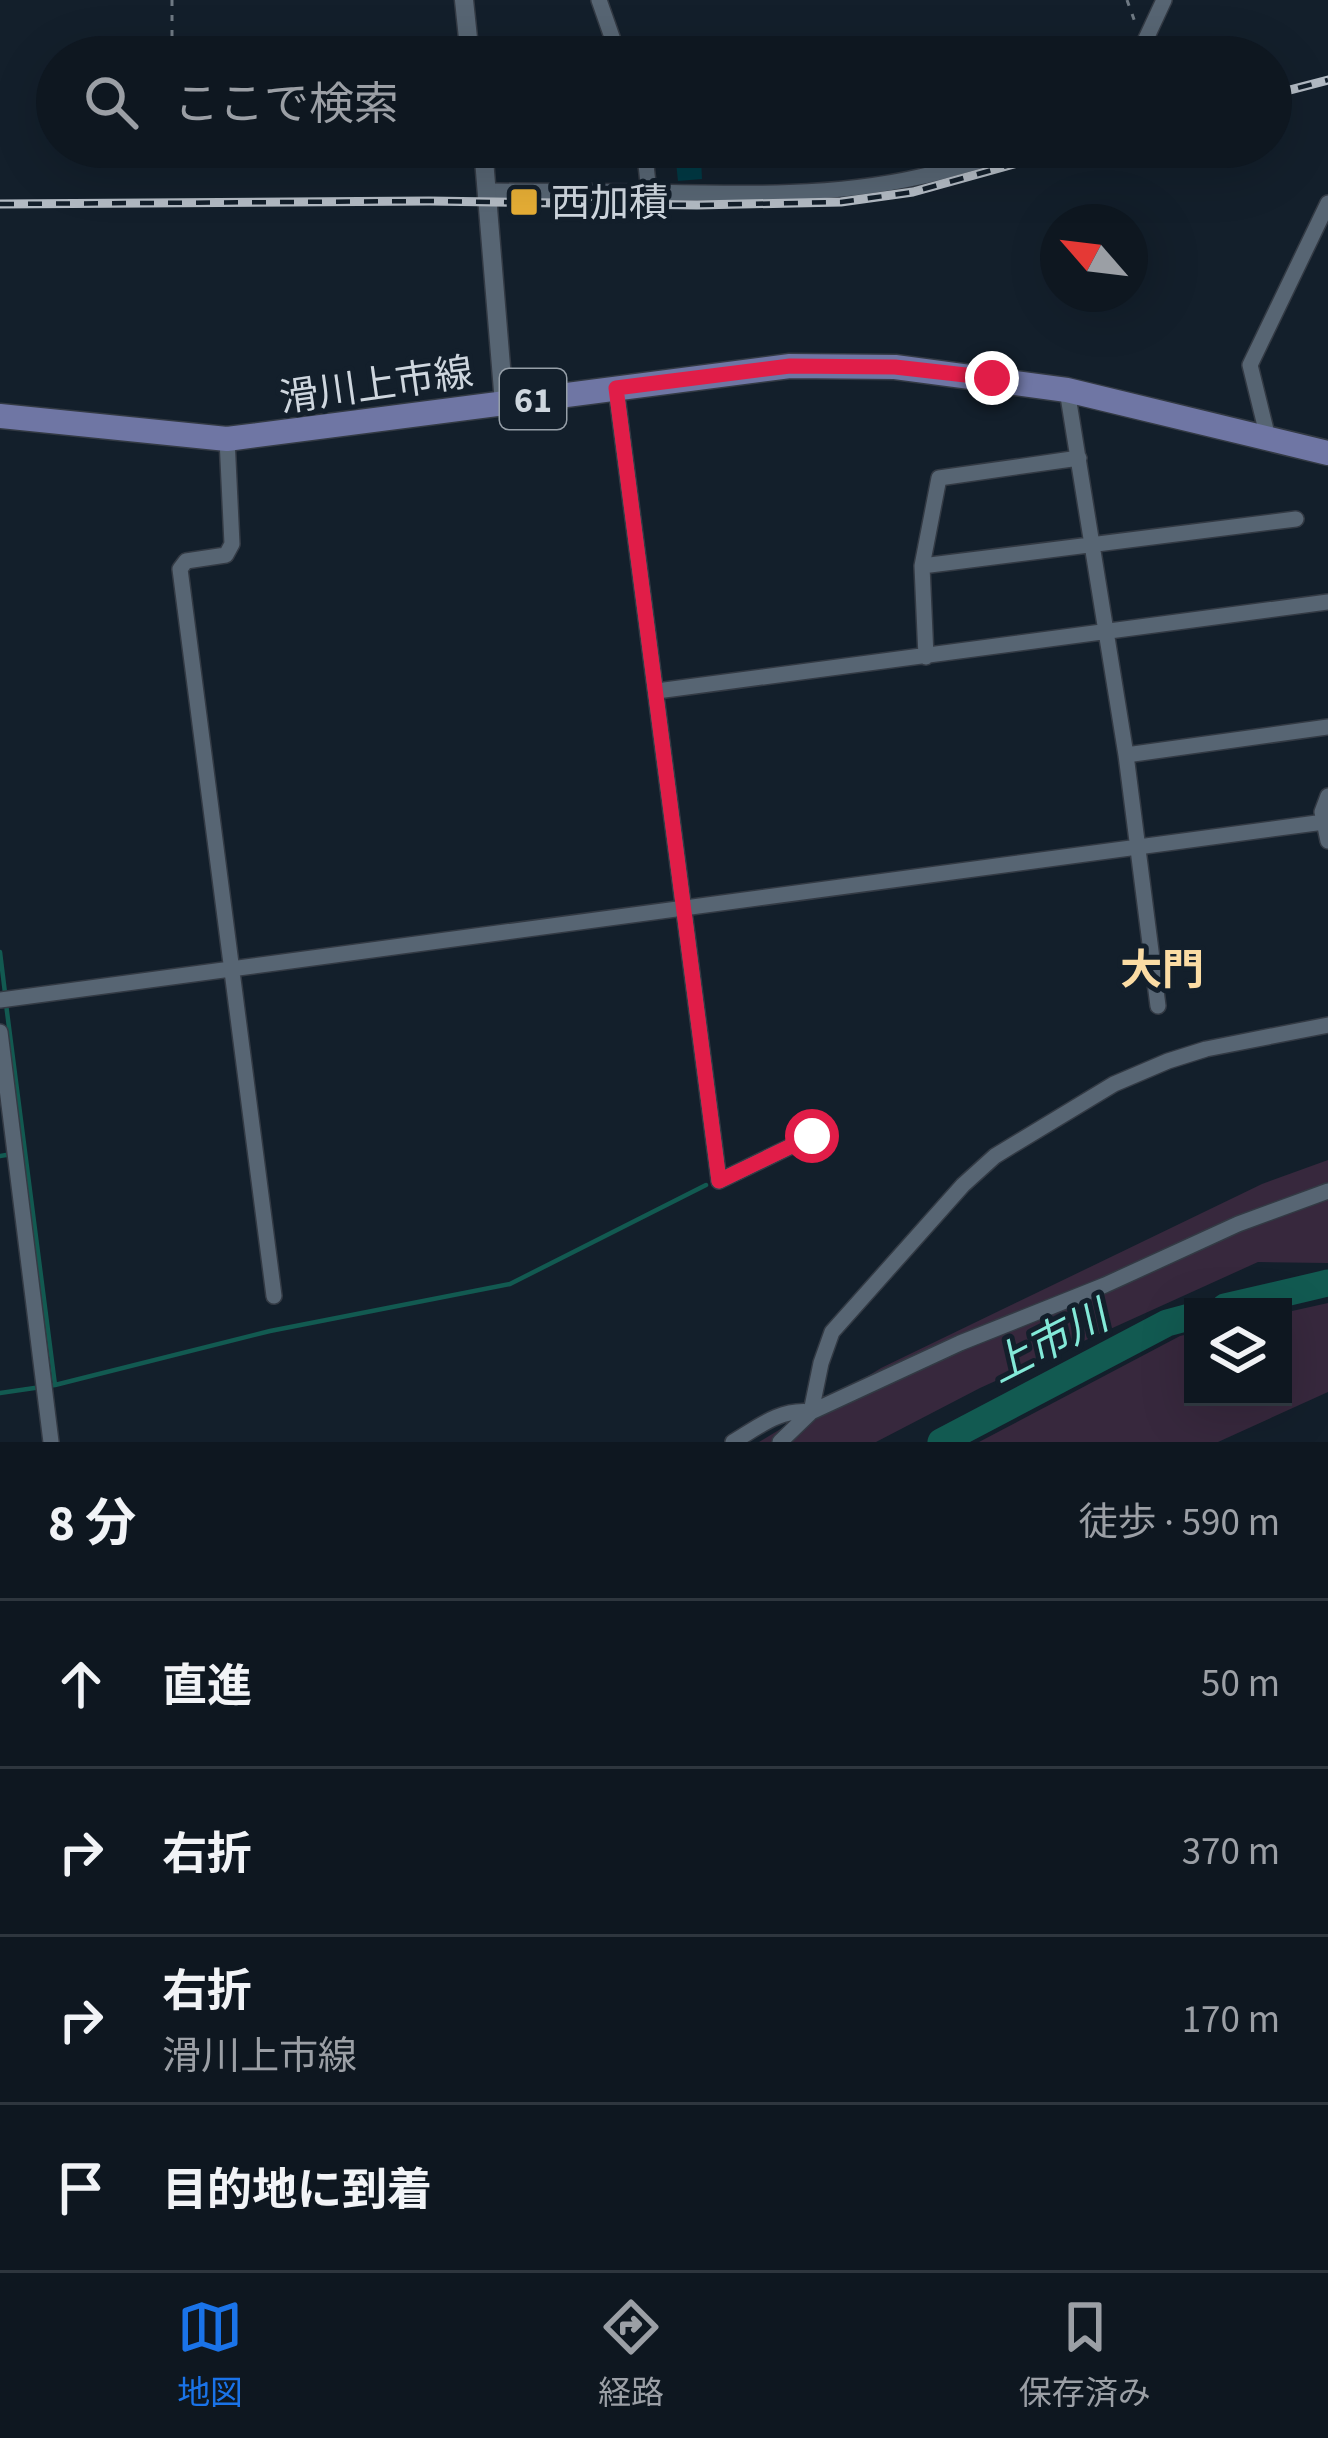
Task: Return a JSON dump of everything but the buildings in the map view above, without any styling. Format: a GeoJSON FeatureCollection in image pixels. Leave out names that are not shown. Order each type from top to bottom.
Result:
{"type":"FeatureCollection","features":[{"type":"Feature","properties":{"kind":"main road","name":"滑川上市線"},"geometry":{"type":"LineString","coordinates":[[0,416],[227,439],[790,366],[822,366],[939,371],[1067,390],[1328,453]]}},
{"type":"Feature","properties":{"kind":"street"},"geometry":{"type":"LineString","coordinates":[[464,0],[468,36]]}},
{"type":"Feature","properties":{"kind":"street"},"geometry":{"type":"LineString","coordinates":[[599,0],[612,36]]}},
{"type":"Feature","properties":{"kind":"street"},"geometry":{"type":"LineString","coordinates":[[1151,36],[1164,0]]}},
{"type":"Feature","properties":{"kind":"street"},"geometry":{"type":"LineString","coordinates":[[486,168],[505,403]]}},
{"type":"Feature","properties":{"kind":"street"},"geometry":{"type":"LineString","coordinates":[[646,168],[649,193]]}},
{"type":"Feature","properties":{"kind":"street"},"geometry":{"type":"LineString","coordinates":[[489,191],[740,194],[860,187],[951,168]]}},
{"type":"Feature","properties":{"kind":"street"},"geometry":{"type":"LineString","coordinates":[[1268,438],[1250,364],[1328,203]]}},
{"type":"Feature","properties":{"kind":"street"},"geometry":{"type":"LineString","coordinates":[[616,388],[719,1181],[812,1136]]}},
{"type":"Feature","properties":{"kind":"street"},"geometry":{"type":"LineString","coordinates":[[1067,390],[1126,755],[1158,1006]]}},
{"type":"Feature","properties":{"kind":"street"},"geometry":{"type":"LineString","coordinates":[[227,439],[232,544],[226,554],[186,560],[180,569],[274,1296]]}},
{"type":"Feature","properties":{"kind":"street"},"geometry":{"type":"LineString","coordinates":[[926,657],[922,566],[939,478],[1079,458]]}},
{"type":"Feature","properties":{"kind":"street"},"geometry":{"type":"LineString","coordinates":[[922,566],[1296,519]]}},
{"type":"Feature","properties":{"kind":"street"},"geometry":{"type":"LineString","coordinates":[[657,691],[1328,602]]}},
{"type":"Feature","properties":{"kind":"street"},"geometry":{"type":"LineString","coordinates":[[1126,755],[1328,727]]}},
{"type":"Feature","properties":{"kind":"street"},"geometry":{"type":"LineString","coordinates":[[1328,796],[1322,812],[1328,841]]}},
{"type":"Feature","properties":{"kind":"street"},"geometry":{"type":"LineString","coordinates":[[0,1000],[1324,822]]}},
{"type":"Feature","properties":{"kind":"street"},"geometry":{"type":"LineString","coordinates":[[811,1412],[832,1333],[994,1156],[1114,1084],[1168,1061],[1328,1025]]}},
{"type":"Feature","properties":{"kind":"street"},"geometry":{"type":"LineString","coordinates":[[0,1032],[51,1442]]}},
{"type":"Feature","properties":{"kind":"street"},"geometry":{"type":"LineString","coordinates":[[780,1442],[811,1412],[960,1343],[1105,1285],[1238,1224],[1328,1191]]}},
{"type":"Feature","properties":{"kind":"street"},"geometry":{"type":"LineString","coordinates":[[733,1442],[775,1417],[796,1410],[811,1412]]}},
{"type":"Feature","properties":{"kind":"path"},"geometry":{"type":"LineString","coordinates":[[172,0],[172,36]]}},
{"type":"Feature","properties":{"kind":"path"},"geometry":{"type":"LineString","coordinates":[[1127,0],[1141,36]]}},
{"type":"Feature","properties":{"kind":"shaded area"},"geometry":{"type":"Polygon","coordinates":[[[1328,1160],[1328,1263],[1258,1262],[980,1388],[876,1442],[759,1442],[881,1368],[1262,1184],[1328,1160]]]}},
{"type":"Feature","properties":{"kind":"shaded area"},"geometry":{"type":"Polygon","coordinates":[[[1328,1303],[1328,1392],[1218,1442],[979,1442],[1184,1335],[1184,1406],[1292,1406],[1292,1311],[1328,1303]]]}},
{"type":"Feature","properties":{"kind":"waterway"},"geometry":{"type":"LineString","coordinates":[[0,952],[5,993]]}},
{"type":"Feature","properties":{"kind":"waterway"},"geometry":{"type":"LineString","coordinates":[[6,1004],[55,1385]]}},
{"type":"Feature","properties":{"kind":"waterway"},"geometry":{"type":"LineString","coordinates":[[0,1156],[12,1154]]}},
{"type":"Feature","properties":{"kind":"waterway"},"geometry":{"type":"LineString","coordinates":[[0,1393],[55,1385],[270,1331],[510,1284],[706,1185]]}},
{"type":"Feature","properties":{"kind":"waterway","name":"上市川"},"geometry":{"type":"LineString","coordinates":[[1264,1298],[1328,1283]]}},
{"type":"Feature","properties":{"kind":"waterway","name":"上市川"},"geometry":{"type":"LineString","coordinates":[[941,1442],[1167,1323],[1184,1318]]}},
{"type":"Feature","properties":{"kind":"railway"},"geometry":{"type":"LineString","coordinates":[[1292,89],[1328,80]]}},
{"type":"Feature","properties":{"kind":"railway"},"geometry":{"type":"LineString","coordinates":[[0,204],[841,202],[913,192],[999,168]]}},
{"type":"Feature","properties":{"kind":"place","name":"西加積"},"geometry":{"type":"Point","coordinates":[524,202]}},
{"type":"Feature","properties":{"kind":"district","name":"大門"},"geometry":{"type":"Point","coordinates":[1162,969]}},
{"type":"Feature","properties":{"kind":"route"},"geometry":{"type":"LineString","coordinates":[[812,1136],[719,1181],[616,388],[790,366],[895,367],[992,378]]}}]}
